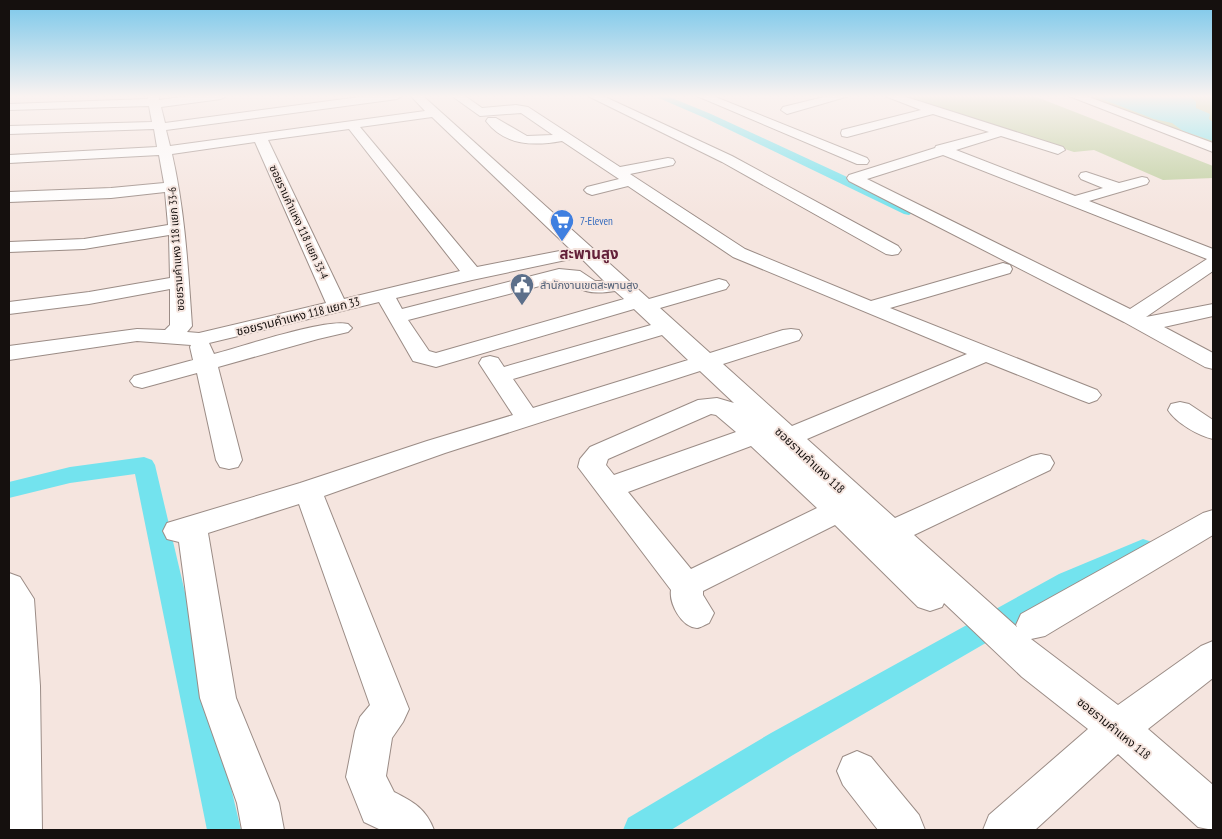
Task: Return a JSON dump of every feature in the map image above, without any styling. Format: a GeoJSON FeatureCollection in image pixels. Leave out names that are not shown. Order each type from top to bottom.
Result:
{"type":"FeatureCollection","features":[{"type":"Feature","properties":{"kind":"street","name":"ซอยรามคำแหง 118 แยก 33-6"},"geometry":{"type":"LineString","coordinates":[[162,135],[172,187],[177,229],[181,326],[169,338]]}},
{"type":"Feature","properties":{"kind":"street"},"geometry":{"type":"LineString","coordinates":[[9,159],[165,151],[280,135]]}},
{"type":"Feature","properties":{"kind":"street"},"geometry":{"type":"LineString","coordinates":[[360,135],[472,274]]}},
{"type":"Feature","properties":{"kind":"street","name":"ซอยรามคำแหง 118"},"geometry":{"type":"LineString","coordinates":[[459,135],[787,438],[802,464],[890,533],[946,599],[1017,630],[1035,665],[1118,728],[1213,812]]}},
{"type":"Feature","properties":{"kind":"street"},"geometry":{"type":"LineString","coordinates":[[514,135],[522,140],[569,140]]}},
{"type":"Feature","properties":{"kind":"street"},"geometry":{"type":"LineString","coordinates":[[562,135],[739,253],[1089,395]]}},
{"type":"Feature","properties":{"kind":"street"},"geometry":{"type":"LineString","coordinates":[[676,135],[727,159],[892,250]]}},
{"type":"Feature","properties":{"kind":"street"},"geometry":{"type":"LineString","coordinates":[[777,140],[801,135]]}},
{"type":"Feature","properties":{"kind":"street"},"geometry":{"type":"LineString","coordinates":[[802,135],[862,161]]}},
{"type":"Feature","properties":{"kind":"street"},"geometry":{"type":"LineString","coordinates":[[990,135],[854,178],[1138,321],[1213,362]]}},
{"type":"Feature","properties":{"kind":"street"},"geometry":{"type":"LineString","coordinates":[[1011,135],[1058,150]]}},
{"type":"Feature","properties":{"kind":"street"},"geometry":{"type":"LineString","coordinates":[[1164,135],[1212,156]]}},
{"type":"Feature","properties":{"kind":"street","name":"ซอยรามคำแหง 118 แยก 33-4"},"geometry":{"type":"LineString","coordinates":[[260,138],[337,306]]}},
{"type":"Feature","properties":{"kind":"street"},"geometry":{"type":"LineString","coordinates":[[528,151],[569,140]]}},
{"type":"Feature","properties":{"kind":"street"},"geometry":{"type":"LineString","coordinates":[[921,143],[1213,255]]}},
{"type":"Feature","properties":{"kind":"street"},"geometry":{"type":"LineString","coordinates":[[592,190],[668,162]]}},
{"type":"Feature","properties":{"kind":"street"},"geometry":{"type":"LineString","coordinates":[[1086,176],[1118,188]]}},
{"type":"Feature","properties":{"kind":"street"},"geometry":{"type":"LineString","coordinates":[[1073,201],[1142,182]]}},
{"type":"Feature","properties":{"kind":"street"},"geometry":{"type":"LineString","coordinates":[[9,198],[111,193],[172,187]]}},
{"type":"Feature","properties":{"kind":"street"},"geometry":{"type":"LineString","coordinates":[[1079,219],[1102,212]]}},
{"type":"Feature","properties":{"kind":"street"},"geometry":{"type":"LineString","coordinates":[[9,247],[84,244],[177,229]]}},
{"type":"Feature","properties":{"kind":"street"},"geometry":{"type":"LineString","coordinates":[[844,243],[868,237]]}},
{"type":"Feature","properties":{"kind":"street","name":"ซอยรามคำแหง 118 แยก 33"},"geometry":{"type":"LineString","coordinates":[[9,353],[137,335],[199,339],[472,274],[585,251]]}},
{"type":"Feature","properties":{"kind":"street"},"geometry":{"type":"LineString","coordinates":[[1138,321],[1213,263]]}},
{"type":"Feature","properties":{"kind":"street"},"geometry":{"type":"LineString","coordinates":[[871,307],[1003,269]]}},
{"type":"Feature","properties":{"kind":"street"},"geometry":{"type":"LineString","coordinates":[[396,317],[559,275],[573,275],[582,284],[592,288],[620,284]]}},
{"type":"Feature","properties":{"kind":"street"},"geometry":{"type":"LineString","coordinates":[[9,308],[89,298],[179,282]]}},
{"type":"Feature","properties":{"kind":"street"},"geometry":{"type":"LineString","coordinates":[[385,294],[396,317],[421,356],[436,360],[719,285]]}},
{"type":"Feature","properties":{"kind":"street"},"geometry":{"type":"LineString","coordinates":[[1138,321],[1213,310]]}},
{"type":"Feature","properties":{"kind":"street"},"geometry":{"type":"LineString","coordinates":[[498,376],[667,327]]}},
{"type":"Feature","properties":{"kind":"street"},"geometry":{"type":"LineString","coordinates":[[142,381],[315,333],[341,328]]}},
{"type":"Feature","properties":{"kind":"street"},"geometry":{"type":"LineString","coordinates":[[263,830],[258,802],[218,698],[185,529],[436,447],[791,335]]}},
{"type":"Feature","properties":{"kind":"street"},"geometry":{"type":"LineString","coordinates":[[199,339],[229,460]]}},
{"type":"Feature","properties":{"kind":"street"},"geometry":{"type":"LineString","coordinates":[[480,348],[528,419]]}},
{"type":"Feature","properties":{"kind":"street"},"geometry":{"type":"LineString","coordinates":[[787,438],[986,354]]}},
{"type":"Feature","properties":{"kind":"street"},"geometry":{"type":"LineString","coordinates":[[697,613],[686,598],[687,589],[683,582],[592,467],[593,459],[599,453],[707,406],[717,406],[725,409],[755,435],[802,464],[839,510],[946,599]]}},
{"type":"Feature","properties":{"kind":"street"},"geometry":{"type":"LineString","coordinates":[[1180,410],[1213,431]]}},
{"type":"Feature","properties":{"kind":"street"},"geometry":{"type":"LineString","coordinates":[[608,488],[755,435]]}},
{"type":"Feature","properties":{"kind":"street"},"geometry":{"type":"LineString","coordinates":[[890,533],[1041,463]]}},
{"type":"Feature","properties":{"kind":"street"},"geometry":{"type":"LineString","coordinates":[[308,490],[390,709],[374,731],[366,778],[379,808],[394,814],[413,830]]}},
{"type":"Feature","properties":{"kind":"street"},"geometry":{"type":"LineString","coordinates":[[702,578],[839,510]]}},
{"type":"Feature","properties":{"kind":"street"},"geometry":{"type":"LineString","coordinates":[[1017,630],[1213,521]]}},
{"type":"Feature","properties":{"kind":"street"},"geometry":{"type":"LineString","coordinates":[[9,587],[18,599],[15,689],[21,830]]}},
{"type":"Feature","properties":{"kind":"street"},"geometry":{"type":"LineString","coordinates":[[1004,830],[1118,728],[1213,657]]}},
{"type":"Feature","properties":{"kind":"street"},"geometry":{"type":"LineString","coordinates":[[857,770],[904,830]]}},
{"type":"Feature","properties":{"kind":"green space"},"geometry":{"type":"Polygon","coordinates":[[[1021,135],[1134,135],[1213,166],[1213,178],[1163,180],[1094,150],[1074,152],[1021,135]]]}},
{"type":"Feature","properties":{"kind":"green space"},"geometry":{"type":"Polygon","coordinates":[[[1184,135],[1213,135],[1213,146],[1184,135]]]}},
{"type":"Feature","properties":{"kind":"water"},"geometry":{"type":"Polygon","coordinates":[[[1195,135],[1213,135],[1213,141],[1195,135]]]}},
{"type":"Feature","properties":{"kind":"waterway"},"geometry":{"type":"LineString","coordinates":[[749,135],[909,211]]}},
{"type":"Feature","properties":{"kind":"waterway"},"geometry":{"type":"LineString","coordinates":[[9,490],[70,475],[144,465],[224,830]]}},
{"type":"Feature","properties":{"kind":"waterway"},"geometry":{"type":"LineString","coordinates":[[640,830],[782,744],[1068,582],[1143,549]]}},
{"type":"Feature","properties":{"kind":"place","name":"7-Eleven"},"geometry":{"type":"Point","coordinates":[562,242]}},
{"type":"Feature","properties":{"kind":"place","name":"สำนักงานเขตสะพานสูง"},"geometry":{"type":"Point","coordinates":[522,306]}},
{"type":"Feature","properties":{"kind":"district","name":"สะพานสูง"},"geometry":{"type":"Point","coordinates":[589,253]}}]}
